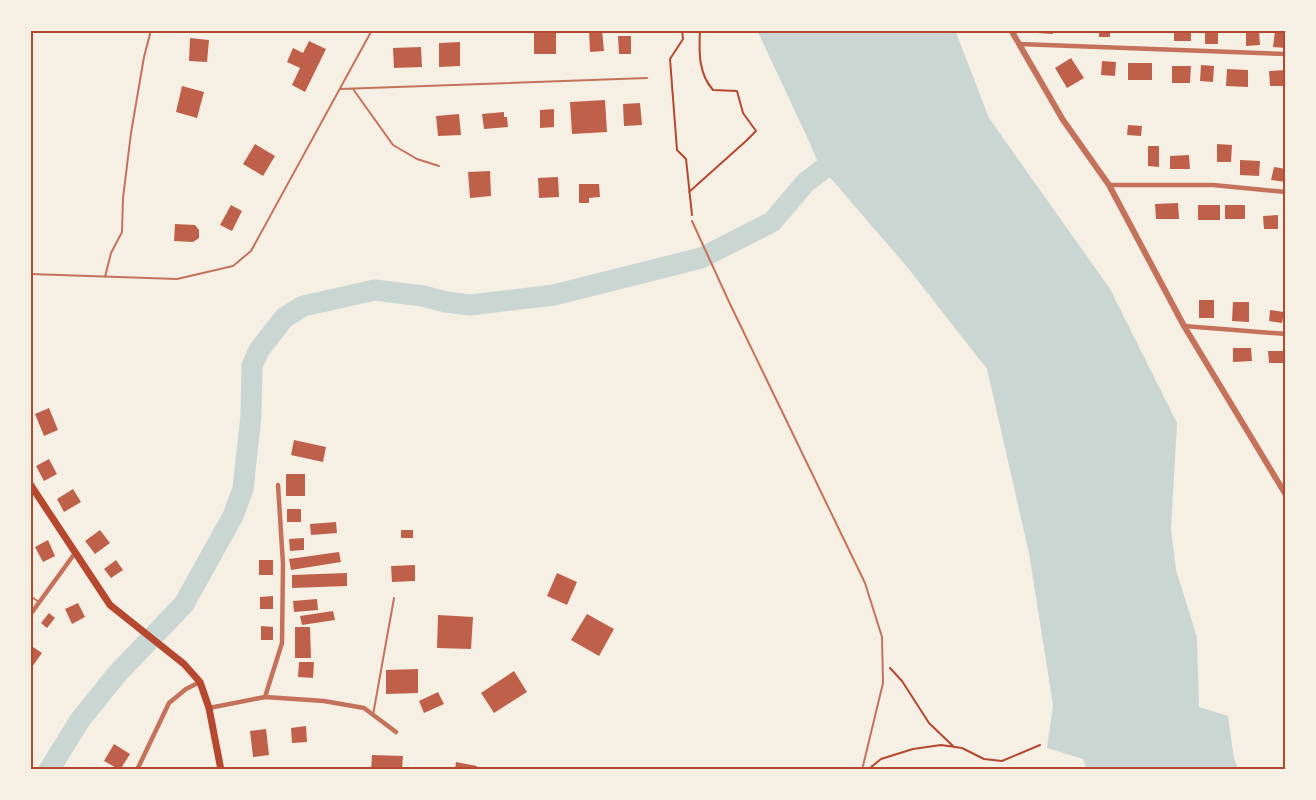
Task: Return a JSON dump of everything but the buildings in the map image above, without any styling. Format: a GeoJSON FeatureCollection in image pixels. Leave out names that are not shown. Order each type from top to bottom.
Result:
{"type":"FeatureCollection","features":[{"type":"Feature","properties":{"kind":"main road"},"geometry":{"type":"LineString","coordinates":[[30,484],[110,605],[184,664],[200,682],[209,708],[221,770]]}},
{"type":"Feature","properties":{"kind":"street"},"geometry":{"type":"LineString","coordinates":[[1011,30],[1063,120],[1109,185],[1184,326],[1286,495]]}},
{"type":"Feature","properties":{"kind":"street"},"geometry":{"type":"LineString","coordinates":[[1019,44],[1286,54]]}},
{"type":"Feature","properties":{"kind":"street"},"geometry":{"type":"LineString","coordinates":[[1109,185],[1213,185],[1286,192]]}},
{"type":"Feature","properties":{"kind":"street"},"geometry":{"type":"LineString","coordinates":[[1184,326],[1286,334]]}},
{"type":"Feature","properties":{"kind":"street"},"geometry":{"type":"LineString","coordinates":[[265,698],[282,643],[283,564],[278,485]]}},
{"type":"Feature","properties":{"kind":"street"},"geometry":{"type":"LineString","coordinates":[[30,615],[75,553]]}},
{"type":"Feature","properties":{"kind":"street"},"geometry":{"type":"LineString","coordinates":[[137,770],[169,703],[186,689],[200,682]]}},
{"type":"Feature","properties":{"kind":"street"},"geometry":{"type":"LineString","coordinates":[[209,708],[265,698],[324,701],[364,708],[396,732]]}},
{"type":"Feature","properties":{"kind":"lane"},"geometry":{"type":"LineString","coordinates":[[105,277],[111,253],[122,232],[123,198],[131,133],[151,30]]}},
{"type":"Feature","properties":{"kind":"lane"},"geometry":{"type":"LineString","coordinates":[[30,274],[177,279],[233,266],[251,251],[372,30]]}},
{"type":"Feature","properties":{"kind":"lane"},"geometry":{"type":"LineString","coordinates":[[340,89],[647,78]]}},
{"type":"Feature","properties":{"kind":"lane"},"geometry":{"type":"LineString","coordinates":[[353,89],[393,146],[417,159],[439,166]]}},
{"type":"Feature","properties":{"kind":"lane"},"geometry":{"type":"LineString","coordinates":[[692,221],[865,583],[882,637],[883,683],[862,770]]}},
{"type":"Feature","properties":{"kind":"lane"},"geometry":{"type":"LineString","coordinates":[[30,596],[39,602]]}},
{"type":"Feature","properties":{"kind":"lane"},"geometry":{"type":"LineString","coordinates":[[373,715],[394,598]]}},
{"type":"Feature","properties":{"kind":"path"},"geometry":{"type":"LineString","coordinates":[[682,30],[683,39],[670,59],[677,150],[686,159],[692,221]]}},
{"type":"Feature","properties":{"kind":"path"},"geometry":{"type":"LineString","coordinates":[[689,192],[756,131],[743,113],[737,92],[713,90],[706,81],[699,57],[700,30]]}},
{"type":"Feature","properties":{"kind":"path"},"geometry":{"type":"LineString","coordinates":[[882,659],[902,681],[929,723],[954,747]]}},
{"type":"Feature","properties":{"kind":"path"},"geometry":{"type":"LineString","coordinates":[[868,770],[881,759],[913,749],[941,745],[962,748],[984,759],[1002,761],[1040,745]]}},
{"type":"Feature","properties":{"kind":"shaded area"},"geometry":{"type":"Polygon","coordinates":[[[757,30],[955,30],[989,118],[1110,289],[1177,423],[1171,529],[1176,570],[1197,637],[1199,707],[1228,716],[1234,759],[1239,770],[1087,770],[1083,759],[1047,748],[1053,705],[1029,553],[987,369],[908,268],[821,167],[757,30]]]}},
{"type":"Feature","properties":{"kind":"waterway"},"geometry":{"type":"LineString","coordinates":[[49,770],[80,720],[117,674],[184,604],[233,516],[243,489],[251,416],[252,366],[259,350],[284,318],[303,306],[375,290],[470,305],[554,295],[701,258],[772,222],[806,182],[830,164],[822,145]]}}]}
